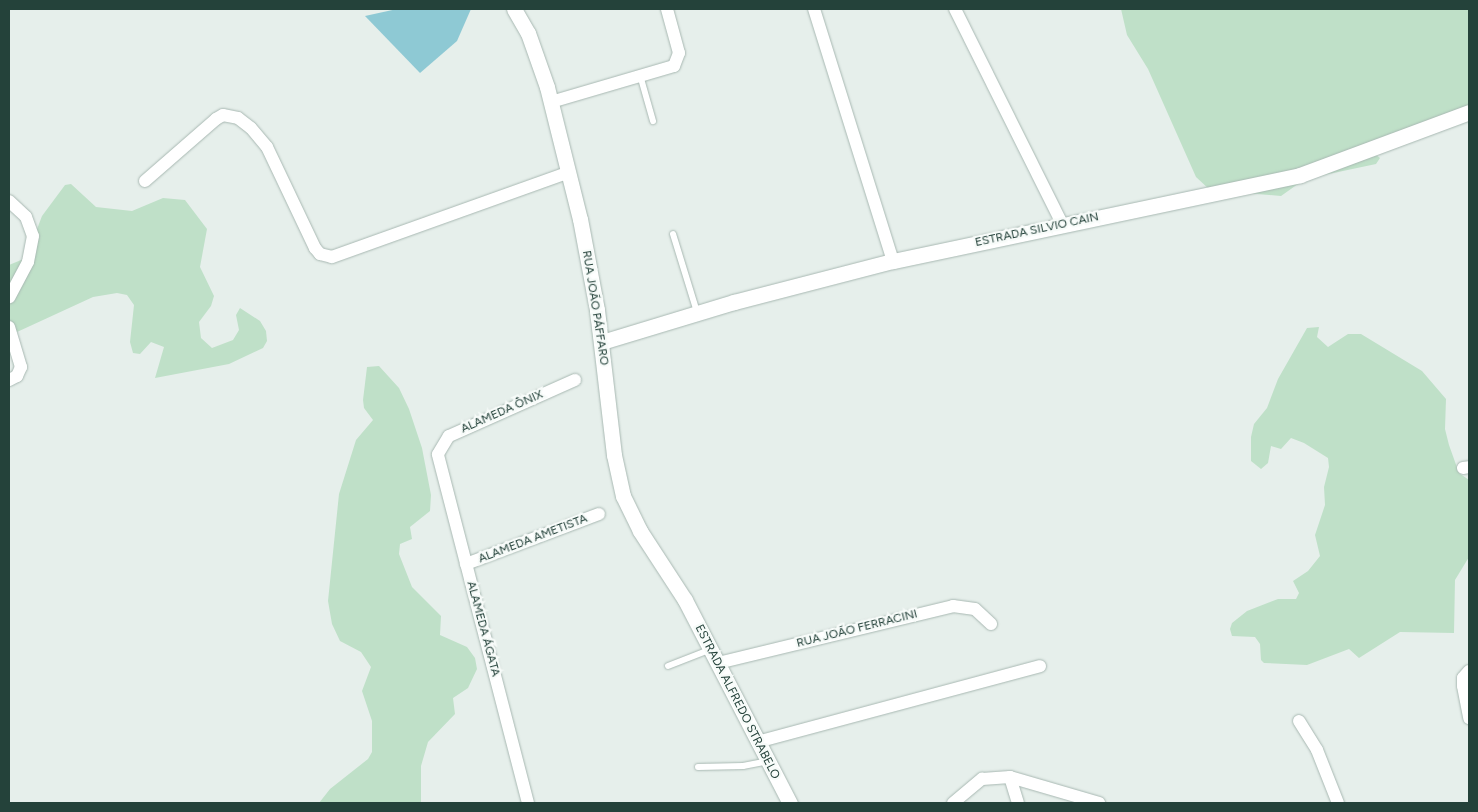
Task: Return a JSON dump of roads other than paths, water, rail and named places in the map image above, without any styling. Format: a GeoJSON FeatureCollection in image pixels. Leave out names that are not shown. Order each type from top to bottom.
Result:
{"type":"FeatureCollection","features":[{"type":"Feature","properties":{"kind":"street","name":"RUA JOÃO PÁFFARO"},"geometry":{"type":"LineString","coordinates":[[514,9],[538,58],[569,172],[590,263],[602,342],[614,456],[623,496],[640,531],[684,600]]}},
{"type":"Feature","properties":{"kind":"street"},"geometry":{"type":"LineString","coordinates":[[551,102],[678,63],[679,53],[667,9]]}},
{"type":"Feature","properties":{"kind":"street"},"geometry":{"type":"LineString","coordinates":[[814,9],[893,261]]}},
{"type":"Feature","properties":{"kind":"street"},"geometry":{"type":"LineString","coordinates":[[955,9],[1062,224]]}},
{"type":"Feature","properties":{"kind":"street","name":"ESTRADA SILVIO CAIN"},"geometry":{"type":"LineString","coordinates":[[602,342],[696,312],[893,261],[1300,175],[1469,112]]}},
{"type":"Feature","properties":{"kind":"street"},"geometry":{"type":"LineString","coordinates":[[145,181],[216,119],[223,116],[238,118],[252,128],[267,147],[315,248],[320,254],[332,257],[569,172]]}},
{"type":"Feature","properties":{"kind":"street"},"geometry":{"type":"LineString","coordinates":[[9,201],[26,218],[33,236],[28,262],[9,297]]}},
{"type":"Feature","properties":{"kind":"street"},"geometry":{"type":"LineString","coordinates":[[9,327],[21,367],[17,376],[9,380]]}},
{"type":"Feature","properties":{"kind":"street","name":"ALAMEDA ÔNIX"},"geometry":{"type":"LineString","coordinates":[[438,454],[449,436],[575,380]]}},
{"type":"Feature","properties":{"kind":"street","name":"ALAMEDA ÁGATA"},"geometry":{"type":"LineString","coordinates":[[438,454],[528,803]]}},
{"type":"Feature","properties":{"kind":"street","name":"ALAMEDA AMETISTA"},"geometry":{"type":"LineString","coordinates":[[466,564],[599,514]]}},
{"type":"Feature","properties":{"kind":"street","name":"ESTRADA ALFREDO STRABELO"},"geometry":{"type":"LineString","coordinates":[[684,600],[790,803]]}},
{"type":"Feature","properties":{"kind":"street","name":"RUA JOÃO FERRACINI"},"geometry":{"type":"LineString","coordinates":[[718,663],[953,606],[975,609],[991,624]]}},
{"type":"Feature","properties":{"kind":"street"},"geometry":{"type":"LineString","coordinates":[[757,742],[1040,666]]}},
{"type":"Feature","properties":{"kind":"street"},"geometry":{"type":"LineString","coordinates":[[1469,671],[1463,678],[1462,686],[1469,718]]}},
{"type":"Feature","properties":{"kind":"street"},"geometry":{"type":"LineString","coordinates":[[1299,721],[1317,750],[1338,803]]}},
{"type":"Feature","properties":{"kind":"street"},"geometry":{"type":"LineString","coordinates":[[1010,777],[1018,803]]}},
{"type":"Feature","properties":{"kind":"street"},"geometry":{"type":"LineString","coordinates":[[953,803],[982,779],[1010,777],[1099,803]]}},
{"type":"Feature","properties":{"kind":"lane"},"geometry":{"type":"LineString","coordinates":[[640,76],[653,121]]}},
{"type":"Feature","properties":{"kind":"lane"},"geometry":{"type":"LineString","coordinates":[[673,234],[696,312]]}},
{"type":"Feature","properties":{"kind":"lane"},"geometry":{"type":"LineString","coordinates":[[668,666],[710,649]]}},
{"type":"Feature","properties":{"kind":"lane"},"geometry":{"type":"LineString","coordinates":[[698,767],[742,766],[768,761]]}},
{"type":"Feature","properties":{"kind":"water"},"geometry":{"type":"Polygon","coordinates":[[[397,9],[471,9],[457,41],[420,73],[365,16],[397,9]]]}}]}
